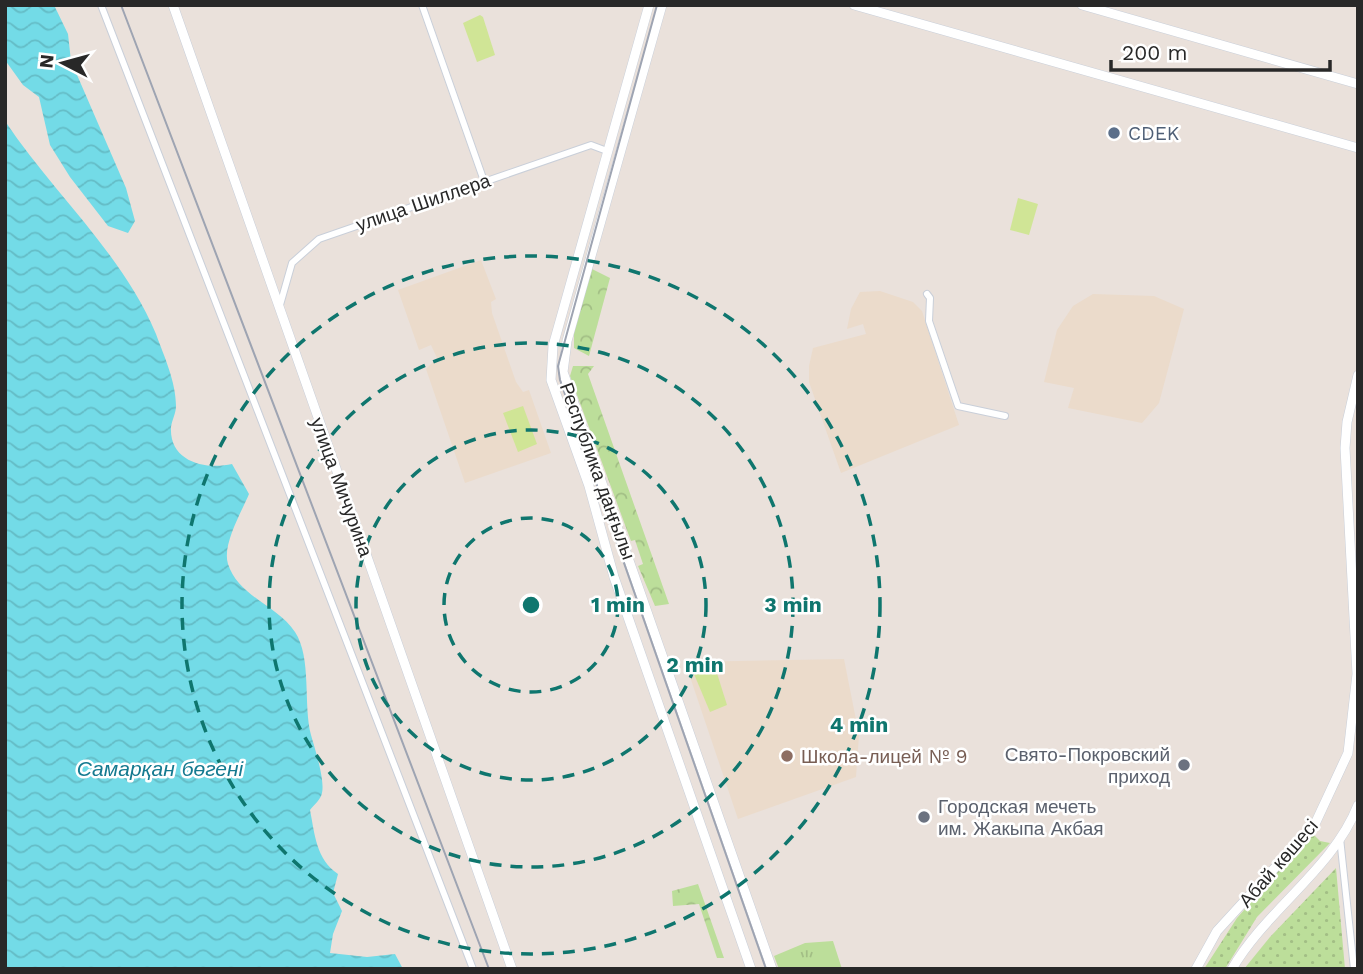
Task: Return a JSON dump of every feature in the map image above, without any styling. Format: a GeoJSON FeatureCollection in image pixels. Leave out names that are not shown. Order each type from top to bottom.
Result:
{"type":"FeatureCollection","features":[{"type":"Feature","properties":{"kind":"main road","name":"Республика даңғылы"},"geometry":{"type":"LineString","coordinates":[[649,5],[553,346],[551,380],[589,486],[614,578],[751,969]]}},
{"type":"Feature","properties":{"kind":"main road","name":"Республика даңғылы"},"geometry":{"type":"LineString","coordinates":[[662,5],[567,341],[563,372],[772,969]]}},
{"type":"Feature","properties":{"kind":"main road"},"geometry":{"type":"LineString","coordinates":[[854,5],[1358,148]]}},
{"type":"Feature","properties":{"kind":"main road"},"geometry":{"type":"LineString","coordinates":[[1082,5],[1358,84]]}},
{"type":"Feature","properties":{"kind":"main road","name":"улица Мичурина"},"geometry":{"type":"LineString","coordinates":[[176,6],[279,310],[512,969]]}},
{"type":"Feature","properties":{"kind":"main road","name":"Абай көшесі"},"geometry":{"type":"LineString","coordinates":[[1196,969],[1217,931],[1315,824],[1353,755],[1357,674],[1345,447],[1347,422],[1358,375]]}},
{"type":"Feature","properties":{"kind":"main road","name":"Абай көшесі"},"geometry":{"type":"LineString","coordinates":[[1232,969],[1262,925],[1340,836],[1358,805]]}},
{"type":"Feature","properties":{"kind":"street"},"geometry":{"type":"LineString","coordinates":[[101,5],[473,969]]}},
{"type":"Feature","properties":{"kind":"street"},"geometry":{"type":"LineString","coordinates":[[422,5],[484,181]]}},
{"type":"Feature","properties":{"kind":"street","name":"улица Шиллера"},"geometry":{"type":"LineString","coordinates":[[279,310],[292,263],[319,239],[591,145],[607,150]]}},
{"type":"Feature","properties":{"kind":"street"},"geometry":{"type":"LineString","coordinates":[[927,294],[930,298],[929,321],[958,406],[1005,416]]}},
{"type":"Feature","properties":{"kind":"street"},"geometry":{"type":"LineString","coordinates":[[1340,836],[1354,969]]}},
{"type":"Feature","properties":{"kind":"shaded area"},"geometry":{"type":"Polygon","coordinates":[[[481,260],[496,299],[491,302],[492,313],[516,382],[523,392],[529,390],[551,453],[465,483],[426,369],[437,358],[431,345],[419,350],[398,290],[481,260]]]}},
{"type":"Feature","properties":{"kind":"shaded area"},"geometry":{"type":"Polygon","coordinates":[[[880,291],[913,302],[922,311],[959,425],[841,473],[809,382],[809,366],[813,348],[866,334],[863,324],[847,329],[851,309],[860,292],[880,291]]]}},
{"type":"Feature","properties":{"kind":"shaded area"},"geometry":{"type":"Polygon","coordinates":[[[1093,294],[1154,296],[1184,309],[1159,403],[1142,423],[1068,408],[1074,388],[1044,382],[1057,330],[1073,306],[1093,294]]]}},
{"type":"Feature","properties":{"kind":"shaded area","name":"Школа-лицей № 9"},"geometry":{"type":"Polygon","coordinates":[[[844,659],[859,735],[856,777],[738,819],[685,662],[844,659]]]}},
{"type":"Feature","properties":{"kind":"green space"},"geometry":{"type":"Polygon","coordinates":[[[480,15],[483,17],[495,55],[477,62],[463,23],[480,15]]]}},
{"type":"Feature","properties":{"kind":"green space"},"geometry":{"type":"Polygon","coordinates":[[[1018,198],[1038,204],[1029,235],[1010,230],[1018,198]]]}},
{"type":"Feature","properties":{"kind":"green space"},"geometry":{"type":"Polygon","coordinates":[[[592,269],[610,278],[589,356],[574,348],[574,331],[592,269]]]}},
{"type":"Feature","properties":{"kind":"green space"},"geometry":{"type":"Polygon","coordinates":[[[573,366],[594,366],[588,374],[669,604],[655,606],[638,566],[643,564],[635,540],[631,541],[570,376],[573,366]]]}},
{"type":"Feature","properties":{"kind":"green space"},"geometry":{"type":"Polygon","coordinates":[[[523,406],[537,444],[518,452],[503,413],[523,406]]]}},
{"type":"Feature","properties":{"kind":"green space"},"geometry":{"type":"Polygon","coordinates":[[[711,665],[715,667],[727,705],[710,712],[694,674],[711,665]]]}},
{"type":"Feature","properties":{"kind":"green space"},"geometry":{"type":"Polygon","coordinates":[[[1312,833],[1320,841],[1330,843],[1257,917],[1225,969],[1204,969],[1237,918],[1312,833]]]}},
{"type":"Feature","properties":{"kind":"green space"},"geometry":{"type":"Polygon","coordinates":[[[1336,868],[1345,969],[1244,969],[1270,937],[1336,868]]]}},
{"type":"Feature","properties":{"kind":"green space"},"geometry":{"type":"Polygon","coordinates":[[[698,884],[724,958],[717,958],[699,904],[673,906],[672,891],[698,884]]]}},
{"type":"Feature","properties":{"kind":"green space"},"geometry":{"type":"Polygon","coordinates":[[[833,941],[842,969],[779,969],[774,956],[805,943],[833,941]]]}},
{"type":"Feature","properties":{"kind":"water"},"geometry":{"type":"Polygon","coordinates":[[[5,5],[54,5],[68,34],[71,61],[126,188],[135,221],[128,233],[108,226],[70,177],[50,145],[39,97],[23,85],[5,60],[5,5]]]}},
{"type":"Feature","properties":{"kind":"water","name":"Самарқан бөгені"},"geometry":{"type":"Polygon","coordinates":[[[5,121],[106,250],[142,305],[156,334],[174,388],[176,409],[171,427],[176,448],[183,456],[201,464],[232,464],[249,494],[230,539],[228,564],[233,575],[249,593],[288,623],[295,632],[304,655],[309,723],[323,787],[320,797],[310,810],[321,854],[338,874],[333,893],[342,911],[333,934],[330,953],[367,957],[395,954],[403,969],[5,969],[5,121]]]}},
{"type":"Feature","properties":{"kind":"tram line"},"geometry":{"type":"LineString","coordinates":[[657,5],[558,366],[560,380],[766,969]]}},
{"type":"Feature","properties":{"kind":"railway"},"geometry":{"type":"LineString","coordinates":[[121,5],[489,969]]}},
{"type":"Feature","properties":{"kind":"place","name":"CDEK"},"geometry":{"type":"Point","coordinates":[1114,133]}},
{"type":"Feature","properties":{"kind":"place","name":"Школа-лицей № 9"},"geometry":{"type":"Point","coordinates":[787,756]}},
{"type":"Feature","properties":{"kind":"place","name":"Свято-Покровский приход"},"geometry":{"type":"Point","coordinates":[1184,765]}},
{"type":"Feature","properties":{"kind":"place","name":"Городская мечеть им. Жакыпа Акбая"},"geometry":{"type":"Point","coordinates":[924,817]}}]}
